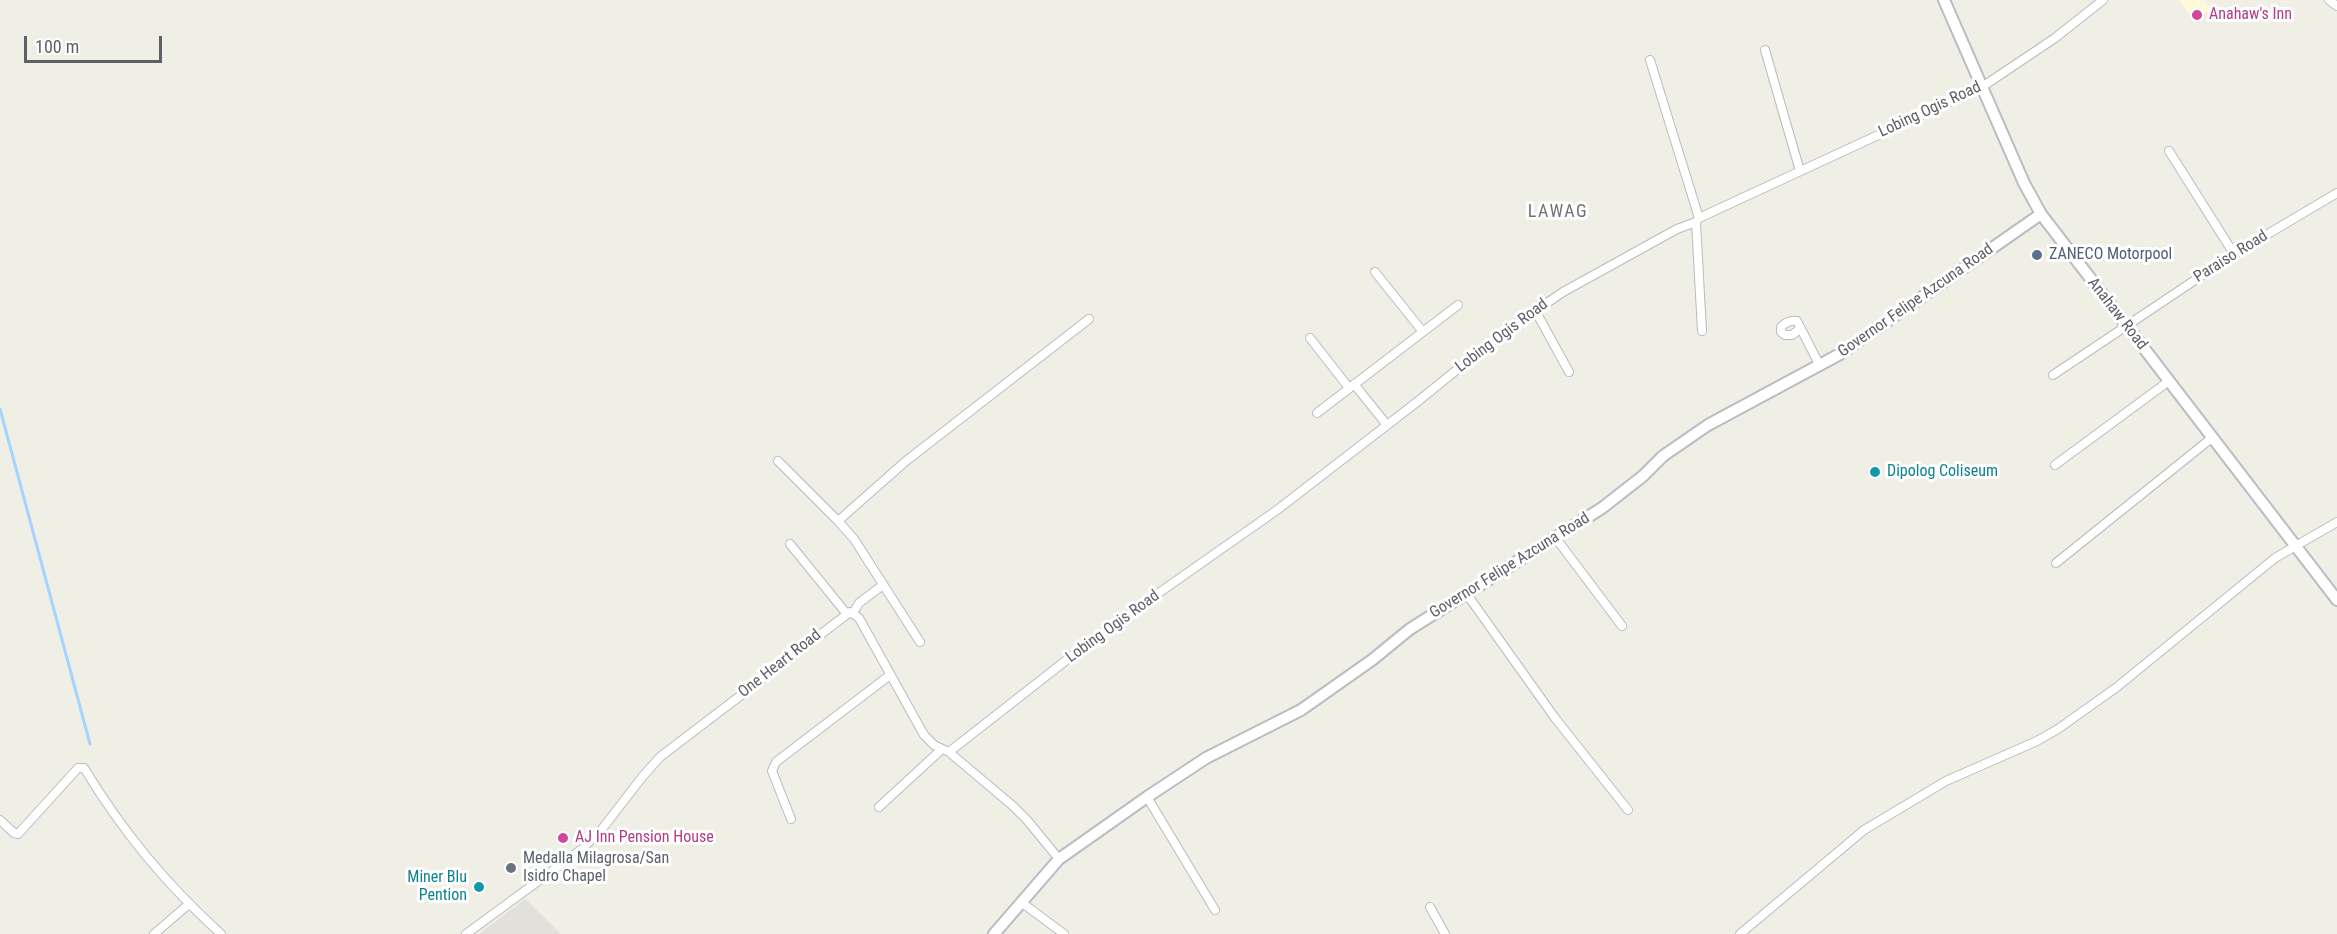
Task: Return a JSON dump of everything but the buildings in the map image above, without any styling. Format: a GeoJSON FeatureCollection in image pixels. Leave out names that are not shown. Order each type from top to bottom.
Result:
{"type":"FeatureCollection","features":[{"type":"Feature","properties":{"kind":"street","name":"Anahaw Road"},"geometry":{"type":"LineString","coordinates":[[1944,0],[2024,183],[2041,214],[2337,600]]}},
{"type":"Feature","properties":{"kind":"street","name":"Lobing Ogis Road"},"geometry":{"type":"LineString","coordinates":[[879,807],[945,750],[1096,637],[1276,510],[1535,310],[1627,255],[1677,229],[1982,87],[2055,38],[2103,0]]}},
{"type":"Feature","properties":{"kind":"street"},"geometry":{"type":"LineString","coordinates":[[2329,0],[2337,6]]}},
{"type":"Feature","properties":{"kind":"street"},"geometry":{"type":"LineString","coordinates":[[1765,50],[1800,171]]}},
{"type":"Feature","properties":{"kind":"street"},"geometry":{"type":"LineString","coordinates":[[1650,60],[1698,220],[1702,331]]}},
{"type":"Feature","properties":{"kind":"street"},"geometry":{"type":"LineString","coordinates":[[2169,151],[2234,254]]}},
{"type":"Feature","properties":{"kind":"street","name":"Paraiso Road"},"geometry":{"type":"LineString","coordinates":[[2053,375],[2126,324],[2234,254],[2337,193]]}},
{"type":"Feature","properties":{"kind":"street","name":"Governor Felipe Azcuna Road"},"geometry":{"type":"LineString","coordinates":[[994,934],[1059,858],[1147,797],[1206,758],[1300,710],[1372,660],[1410,629],[1602,508],[1643,476],[1663,456],[1708,425],[1738,407],[1820,366],[2041,214]]}},
{"type":"Feature","properties":{"kind":"street"},"geometry":{"type":"LineString","coordinates":[[1375,272],[1423,332]]}},
{"type":"Feature","properties":{"kind":"street"},"geometry":{"type":"LineString","coordinates":[[1317,413],[1458,305]]}},
{"type":"Feature","properties":{"kind":"street"},"geometry":{"type":"LineString","coordinates":[[1535,310],[1569,372]]}},
{"type":"Feature","properties":{"kind":"street"},"geometry":{"type":"LineString","coordinates":[[838,520],[906,461],[1089,318]]}},
{"type":"Feature","properties":{"kind":"street"},"geometry":{"type":"LineString","coordinates":[[1800,328],[1811,345],[1820,366]]}},
{"type":"Feature","properties":{"kind":"street"},"geometry":{"type":"LineString","coordinates":[[1310,338],[1387,425]]}},
{"type":"Feature","properties":{"kind":"street"},"geometry":{"type":"LineString","coordinates":[[2055,465],[2169,381]]}},
{"type":"Feature","properties":{"kind":"street"},"geometry":{"type":"LineString","coordinates":[[2056,563],[2213,437]]}},
{"type":"Feature","properties":{"kind":"street"},"geometry":{"type":"LineString","coordinates":[[778,461],[854,539],[920,642]]}},
{"type":"Feature","properties":{"kind":"street"},"geometry":{"type":"LineString","coordinates":[[1740,934],[1864,830],[1946,781],[2037,741],[2084,712],[2150,661],[2250,577],[2294,545],[2337,522]]}},
{"type":"Feature","properties":{"kind":"street"},"geometry":{"type":"LineString","coordinates":[[1556,537],[1622,626]]}},
{"type":"Feature","properties":{"kind":"street"},"geometry":{"type":"LineString","coordinates":[[790,544],[849,613],[859,618],[924,735],[1027,820],[1059,858]]}},
{"type":"Feature","properties":{"kind":"street","name":"One Heart Road"},"geometry":{"type":"LineString","coordinates":[[465,934],[582,849],[602,829],[660,757],[883,585]]}},
{"type":"Feature","properties":{"kind":"street"},"geometry":{"type":"LineString","coordinates":[[1466,592],[1555,718],[1628,810]]}},
{"type":"Feature","properties":{"kind":"street"},"geometry":{"type":"LineString","coordinates":[[791,819],[772,771],[777,762],[890,675]]}},
{"type":"Feature","properties":{"kind":"street"},"geometry":{"type":"LineString","coordinates":[[0,820],[18,834],[69,777],[78,768],[84,768],[122,828],[189,904],[221,934]]}},
{"type":"Feature","properties":{"kind":"street"},"geometry":{"type":"LineString","coordinates":[[1147,797],[1215,910]]}},
{"type":"Feature","properties":{"kind":"street"},"geometry":{"type":"LineString","coordinates":[[1021,902],[1064,934]]}},
{"type":"Feature","properties":{"kind":"street"},"geometry":{"type":"LineString","coordinates":[[154,934],[189,904]]}},
{"type":"Feature","properties":{"kind":"street"},"geometry":{"type":"LineString","coordinates":[[1430,907],[1445,934]]}},
{"type":"Feature","properties":{"kind":"shaded area","name":"Anahaw's Inn"},"geometry":{"type":"Polygon","coordinates":[[[2179,0],[2204,0],[2212,9],[2195,21],[2179,0]]]}},
{"type":"Feature","properties":{"kind":"shaded area"},"geometry":{"type":"Polygon","coordinates":[[[525,899],[561,934],[479,934],[525,899]]]}},
{"type":"Feature","properties":{"kind":"waterway"},"geometry":{"type":"LineString","coordinates":[[0,409],[90,744]]}},
{"type":"Feature","properties":{"kind":"place","name":"Anahaw's Inn"},"geometry":{"type":"Point","coordinates":[2197,15]}},
{"type":"Feature","properties":{"kind":"place","name":"ZANECO Motorpool"},"geometry":{"type":"Point","coordinates":[2037,255]}},
{"type":"Feature","properties":{"kind":"place","name":"Dipolog Coliseum"},"geometry":{"type":"Point","coordinates":[1875,472]}},
{"type":"Feature","properties":{"kind":"place","name":"AJ Inn Pension House"},"geometry":{"type":"Point","coordinates":[563,838]}},
{"type":"Feature","properties":{"kind":"place","name":"Medalla Milagrosa/San Isidro Chapel"},"geometry":{"type":"Point","coordinates":[511,868]}},
{"type":"Feature","properties":{"kind":"place","name":"Miner Blu Pention"},"geometry":{"type":"Point","coordinates":[479,887]}},
{"type":"Feature","properties":{"kind":"district","name":"LAWAG"},"geometry":{"type":"Point","coordinates":[1558,212]}}]}
